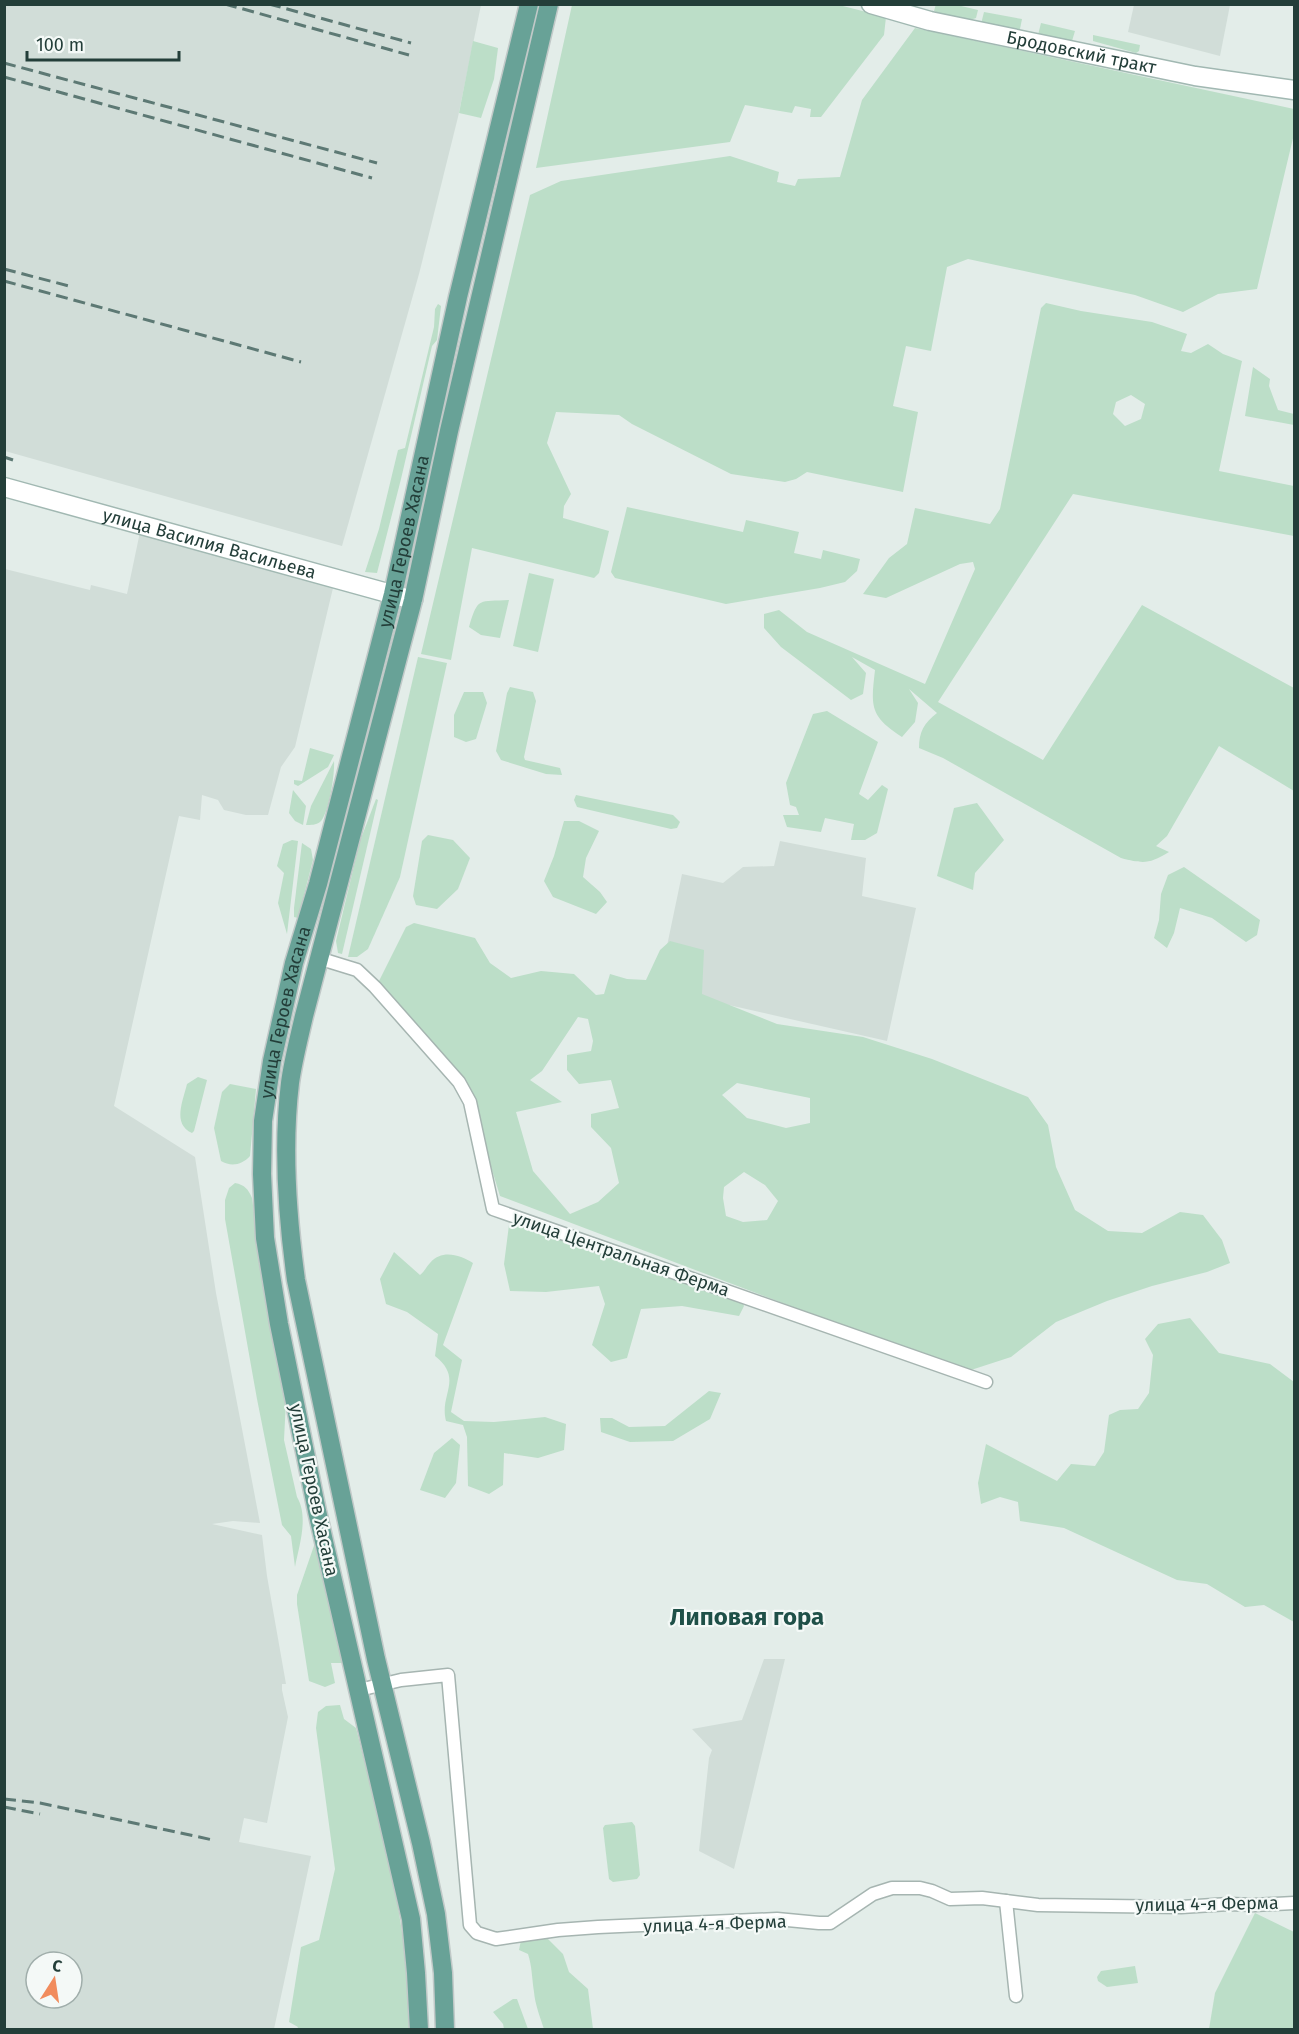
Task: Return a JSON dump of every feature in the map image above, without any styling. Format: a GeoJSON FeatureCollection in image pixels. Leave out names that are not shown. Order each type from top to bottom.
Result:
{"type":"FeatureCollection","features":[{"type":"Feature","properties":{"kind":"main road","name":"улица Героев Хасана"},"geometry":{"type":"LineString","coordinates":[[445,2030],[443,1973],[436,1914],[382,1684],[304,1322],[290,1239],[286,1174],[291,1082],[304,1016],[413,600],[448,431],[549,4]]}},
{"type":"Feature","properties":{"kind":"main road","name":"улица Героев Хасана"},"geometry":{"type":"LineString","coordinates":[[419,2030],[411,1919],[317,1511],[271,1280],[265,1238],[262,1184],[263,1121],[272,1061],[294,963],[318,884],[393,594],[458,297],[527,6]]}},
{"type":"Feature","properties":{"kind":"street","name":"Бродовский тракт"},"geometry":{"type":"LineString","coordinates":[[871,4],[930,21],[1195,76],[1294,90]]}},
{"type":"Feature","properties":{"kind":"street","name":"улица Василия Васильева"},"geometry":{"type":"LineString","coordinates":[[4,487],[413,600]]}},
{"type":"Feature","properties":{"kind":"street","name":"улица Центральная Ферма"},"geometry":{"type":"LineString","coordinates":[[318,958],[357,970],[375,987],[459,1082],[472,1112],[492,1209],[986,1382]]}},
{"type":"Feature","properties":{"kind":"street","name":"улица 4-я Ферма"},"geometry":{"type":"LineString","coordinates":[[358,1690],[382,1684],[448,1675],[470,1925],[477,1933],[496,1939],[598,1927],[777,1919],[830,1923],[873,1894],[892,1888],[920,1887],[950,1899],[982,1898],[1038,1905],[1181,1907],[1294,1903]]}},
{"type":"Feature","properties":{"kind":"street"},"geometry":{"type":"LineString","coordinates":[[1006,1901],[1016,1996]]}},
{"type":"Feature","properties":{"kind":"shaded area"},"geometry":{"type":"Polygon","coordinates":[[[4,5],[481,5],[458,117],[419,274],[342,546],[5,451],[4,5]]]}},
{"type":"Feature","properties":{"kind":"shaded area"},"geometry":{"type":"Polygon","coordinates":[[[1134,5],[1230,5],[1220,56],[1128,32],[1134,5]]]}},
{"type":"Feature","properties":{"kind":"shaded area"},"geometry":{"type":"Polygon","coordinates":[[[140,532],[333,588],[295,747],[281,767],[268,815],[246,815],[224,810],[218,800],[202,795],[200,820],[179,816],[114,1106],[195,1157],[216,1293],[260,1523],[233,1521],[212,1524],[262,1535],[286,1684],[282,1684],[282,1690],[288,1717],[267,1823],[244,1818],[239,1842],[311,1856],[274,2029],[5,2030],[5,569],[90,590],[91,585],[127,594],[140,532]]]}},
{"type":"Feature","properties":{"kind":"shaded area"},"geometry":{"type":"Polygon","coordinates":[[[780,841],[866,858],[862,896],[916,908],[887,1041],[658,989],[682,874],[723,883],[743,867],[774,866],[780,841]]]}},
{"type":"Feature","properties":{"kind":"shaded area"},"geometry":{"type":"Polygon","coordinates":[[[764,1659],[785,1659],[734,1869],[699,1851],[709,1758],[712,1750],[692,1729],[742,1720],[764,1659]]]}},
{"type":"Feature","properties":{"kind":"green space"},"geometry":{"type":"Polygon","coordinates":[[[835,4],[886,17],[884,35],[821,117],[810,117],[811,109],[795,106],[792,113],[745,105],[730,142],[536,168],[572,5],[835,4]]]}},
{"type":"Feature","properties":{"kind":"green space"},"geometry":{"type":"Polygon","coordinates":[[[936,4],[957,5],[978,10],[976,18],[961,19],[934,11],[936,4]]]}},
{"type":"Feature","properties":{"kind":"green space"},"geometry":{"type":"Polygon","coordinates":[[[984,12],[1022,19],[1020,29],[1017,31],[981,24],[984,12]]]}},
{"type":"Feature","properties":{"kind":"green space"},"geometry":{"type":"Polygon","coordinates":[[[1041,23],[1075,31],[1072,41],[1038,35],[1041,23]]]}},
{"type":"Feature","properties":{"kind":"green space"},"geometry":{"type":"Polygon","coordinates":[[[915,28],[1294,109],[1294,134],[1257,289],[1218,294],[1183,312],[1135,295],[968,259],[947,267],[931,351],[906,346],[893,406],[918,412],[903,492],[807,472],[796,479],[785,482],[731,474],[632,424],[619,415],[556,412],[547,443],[571,494],[564,506],[563,518],[609,531],[599,573],[594,578],[472,548],[451,660],[421,654],[530,195],[561,181],[730,156],[779,172],[777,182],[795,186],[798,179],[840,177],[862,100],[915,28]]]}},
{"type":"Feature","properties":{"kind":"green space"},"geometry":{"type":"Polygon","coordinates":[[[1093,35],[1140,45],[1139,51],[1136,53],[1093,41],[1093,35]]]}},
{"type":"Feature","properties":{"kind":"green space"},"geometry":{"type":"Polygon","coordinates":[[[473,41],[498,48],[494,79],[481,118],[459,113],[473,41]]]}},
{"type":"Feature","properties":{"kind":"green space"},"geometry":{"type":"Polygon","coordinates":[[[1046,303],[1152,322],[1187,334],[1181,351],[1191,353],[1208,344],[1223,354],[1242,361],[1219,471],[1294,486],[1294,536],[1073,494],[938,702],[1043,760],[1142,605],[1294,688],[1294,791],[1219,746],[1167,836],[1156,846],[1169,852],[1146,862],[1121,858],[943,758],[919,748],[923,728],[937,713],[909,689],[918,703],[915,722],[902,737],[883,723],[875,709],[873,693],[875,670],[852,657],[866,673],[863,694],[851,700],[781,647],[764,628],[764,614],[779,610],[807,632],[925,684],[975,569],[973,562],[960,564],[886,598],[863,594],[889,558],[907,544],[915,508],[990,524],[1000,509],[1041,308],[1046,303]],[[1131,395],[1116,402],[1113,414],[1125,426],[1141,419],[1145,404],[1131,395]]]}},
{"type":"Feature","properties":{"kind":"green space"},"geometry":{"type":"Polygon","coordinates":[[[438,304],[441,306],[437,340],[432,346],[377,573],[365,572],[379,529],[398,450],[405,448],[434,327],[435,309],[438,304]]]}},
{"type":"Feature","properties":{"kind":"green space"},"geometry":{"type":"Polygon","coordinates":[[[1253,367],[1270,379],[1269,386],[1278,410],[1294,414],[1294,425],[1245,416],[1253,367]]]}},
{"type":"Feature","properties":{"kind":"green space"},"geometry":{"type":"Polygon","coordinates":[[[627,507],[743,532],[746,520],[799,532],[794,553],[821,559],[823,550],[860,559],[857,571],[845,582],[726,604],[615,578],[611,572],[627,507]]]}},
{"type":"Feature","properties":{"kind":"green space"},"geometry":{"type":"Polygon","coordinates":[[[529,573],[554,579],[538,652],[513,646],[529,573]]]}},
{"type":"Feature","properties":{"kind":"green space"},"geometry":{"type":"Polygon","coordinates":[[[509,600],[500,638],[481,635],[469,627],[478,605],[486,601],[509,600]]]}},
{"type":"Feature","properties":{"kind":"green space"},"geometry":{"type":"Polygon","coordinates":[[[418,657],[447,663],[400,877],[368,949],[357,957],[348,957],[418,657]]]}},
{"type":"Feature","properties":{"kind":"green space"},"geometry":{"type":"Polygon","coordinates":[[[510,687],[533,692],[536,701],[525,760],[560,768],[562,775],[546,774],[501,760],[496,751],[510,687]]]}},
{"type":"Feature","properties":{"kind":"green space"},"geometry":{"type":"Polygon","coordinates":[[[464,692],[483,692],[487,703],[476,739],[466,742],[454,737],[454,715],[464,692]]]}},
{"type":"Feature","properties":{"kind":"green space"},"geometry":{"type":"Polygon","coordinates":[[[827,711],[878,742],[859,794],[868,800],[882,785],[888,789],[877,833],[865,840],[851,840],[854,824],[825,818],[821,832],[787,827],[783,815],[799,815],[796,807],[790,805],[786,783],[813,714],[827,711]]]}},
{"type":"Feature","properties":{"kind":"green space"},"geometry":{"type":"Polygon","coordinates":[[[310,748],[334,755],[328,767],[298,786],[294,784],[294,780],[302,781],[310,748]]]}},
{"type":"Feature","properties":{"kind":"green space"},"geometry":{"type":"Polygon","coordinates":[[[334,761],[331,793],[323,818],[317,824],[306,825],[311,806],[334,761]]]}},
{"type":"Feature","properties":{"kind":"green space"},"geometry":{"type":"Polygon","coordinates":[[[293,790],[306,806],[303,825],[295,821],[289,813],[293,790]]]}},
{"type":"Feature","properties":{"kind":"green space"},"geometry":{"type":"Polygon","coordinates":[[[576,795],[673,815],[680,822],[677,828],[671,829],[577,807],[574,800],[576,795]]]}},
{"type":"Feature","properties":{"kind":"green space"},"geometry":{"type":"Polygon","coordinates":[[[376,799],[378,800],[342,954],[338,953],[336,941],[360,841],[376,799]]]}},
{"type":"Feature","properties":{"kind":"green space"},"geometry":{"type":"Polygon","coordinates":[[[977,803],[1004,840],[975,873],[973,890],[937,876],[954,808],[977,803]]]}},
{"type":"Feature","properties":{"kind":"green space"},"geometry":{"type":"Polygon","coordinates":[[[564,821],[579,821],[599,831],[586,858],[583,877],[600,892],[607,902],[596,914],[553,897],[544,881],[564,821]]]}},
{"type":"Feature","properties":{"kind":"green space"},"geometry":{"type":"Polygon","coordinates":[[[428,835],[453,840],[470,858],[458,889],[437,909],[416,905],[413,896],[422,841],[428,835]]]}},
{"type":"Feature","properties":{"kind":"green space"},"geometry":{"type":"Polygon","coordinates":[[[292,840],[298,841],[287,934],[278,903],[284,873],[277,866],[283,844],[292,840]]]}},
{"type":"Feature","properties":{"kind":"green space"},"geometry":{"type":"Polygon","coordinates":[[[302,843],[311,849],[313,860],[298,918],[294,917],[294,908],[302,843]]]}},
{"type":"Feature","properties":{"kind":"green space"},"geometry":{"type":"Polygon","coordinates":[[[1184,867],[1260,920],[1257,935],[1246,942],[1212,918],[1180,908],[1174,933],[1167,948],[1154,938],[1159,920],[1161,894],[1168,875],[1184,867]]]}},
{"type":"Feature","properties":{"kind":"green space"},"geometry":{"type":"Polygon","coordinates":[[[414,923],[475,938],[490,963],[511,978],[541,971],[574,974],[596,995],[604,994],[610,974],[627,979],[646,980],[660,950],[670,941],[704,950],[702,994],[777,1024],[863,1037],[932,1059],[1028,1097],[1048,1125],[1056,1167],[1075,1210],[1108,1231],[1142,1233],[1180,1212],[1203,1215],[1222,1240],[1230,1263],[1207,1272],[1152,1286],[1107,1301],[1056,1322],[1011,1357],[971,1370],[880,1340],[500,1196],[481,1134],[460,1082],[378,983],[406,927],[414,923]],[[578,1017],[542,1071],[530,1080],[562,1102],[516,1112],[533,1171],[570,1214],[598,1202],[619,1183],[611,1148],[591,1127],[591,1114],[619,1108],[611,1080],[579,1084],[567,1070],[567,1055],[591,1051],[593,1041],[588,1019],[578,1017]],[[737,1083],[722,1095],[747,1118],[786,1128],[810,1123],[810,1098],[737,1083]],[[744,1172],[724,1187],[726,1216],[743,1222],[767,1220],[778,1201],[765,1185],[744,1172]]]}},
{"type":"Feature","properties":{"kind":"green space"},"geometry":{"type":"Polygon","coordinates":[[[198,1077],[207,1080],[192,1133],[182,1124],[180,1112],[187,1084],[198,1077]]]}},
{"type":"Feature","properties":{"kind":"green space"},"geometry":{"type":"Polygon","coordinates":[[[230,1084],[256,1089],[250,1156],[240,1163],[232,1164],[221,1161],[214,1128],[222,1092],[230,1084]]]}},
{"type":"Feature","properties":{"kind":"green space"},"geometry":{"type":"Polygon","coordinates":[[[235,1183],[246,1188],[252,1198],[266,1299],[286,1400],[284,1440],[297,1497],[301,1505],[303,1522],[295,1567],[291,1536],[282,1525],[225,1219],[225,1200],[229,1188],[235,1183]]]}},
{"type":"Feature","properties":{"kind":"green space"},"geometry":{"type":"Polygon","coordinates":[[[521,1222],[742,1300],[744,1306],[739,1316],[682,1306],[641,1309],[627,1358],[611,1362],[592,1345],[605,1304],[599,1286],[546,1292],[510,1291],[504,1264],[509,1225],[521,1222]]]}},
{"type":"Feature","properties":{"kind":"green space"},"geometry":{"type":"Polygon","coordinates":[[[394,1252],[420,1275],[430,1263],[440,1256],[457,1256],[473,1263],[443,1345],[462,1360],[451,1412],[464,1421],[494,1422],[545,1417],[566,1424],[564,1450],[538,1458],[504,1453],[503,1485],[489,1494],[468,1486],[467,1437],[463,1425],[446,1421],[445,1403],[449,1380],[444,1364],[435,1356],[438,1334],[407,1312],[386,1304],[380,1279],[394,1252]]]}},
{"type":"Feature","properties":{"kind":"green space"},"geometry":{"type":"Polygon","coordinates":[[[1190,1318],[1219,1353],[1270,1364],[1294,1382],[1294,1622],[1264,1605],[1245,1607],[1207,1584],[1177,1580],[1064,1528],[1020,1521],[1018,1502],[1000,1497],[981,1504],[978,1483],[986,1444],[1057,1481],[1071,1464],[1095,1466],[1104,1452],[1109,1415],[1120,1410],[1138,1409],[1149,1393],[1153,1355],[1145,1339],[1158,1324],[1190,1318]]]}},
{"type":"Feature","properties":{"kind":"green space"},"geometry":{"type":"Polygon","coordinates":[[[709,1391],[721,1393],[710,1419],[673,1441],[630,1442],[601,1432],[600,1418],[612,1418],[629,1427],[665,1426],[709,1391]]]}},
{"type":"Feature","properties":{"kind":"green space"},"geometry":{"type":"Polygon","coordinates":[[[452,1438],[460,1445],[456,1483],[445,1498],[420,1490],[434,1453],[452,1438]]]}},
{"type":"Feature","properties":{"kind":"green space"},"geometry":{"type":"Polygon","coordinates":[[[317,1537],[344,1663],[331,1663],[335,1683],[325,1687],[309,1681],[297,1604],[297,1595],[317,1537]]]}},
{"type":"Feature","properties":{"kind":"green space"},"geometry":{"type":"Polygon","coordinates":[[[340,1705],[344,1719],[356,1728],[393,1875],[404,1945],[410,2029],[297,2029],[298,2027],[289,2022],[301,1947],[319,1940],[335,1869],[316,1728],[318,1712],[326,1706],[340,1705]]]}},
{"type":"Feature","properties":{"kind":"green space"},"geometry":{"type":"Polygon","coordinates":[[[632,1822],[635,1826],[640,1875],[637,1879],[613,1882],[609,1879],[603,1828],[605,1825],[632,1822]]]}},
{"type":"Feature","properties":{"kind":"green space"},"geometry":{"type":"Polygon","coordinates":[[[1255,1913],[1294,1932],[1294,2029],[1209,2029],[1215,1993],[1255,1913]]]}},
{"type":"Feature","properties":{"kind":"green space"},"geometry":{"type":"Polygon","coordinates":[[[534,1937],[548,1939],[563,1954],[569,1972],[588,1989],[593,2029],[544,2029],[535,2001],[528,1954],[519,1950],[521,1940],[534,1937]]]}},
{"type":"Feature","properties":{"kind":"green space"},"geometry":{"type":"Polygon","coordinates":[[[1135,1966],[1138,1983],[1107,1987],[1098,1981],[1097,1977],[1101,1971],[1135,1966]]]}},
{"type":"Feature","properties":{"kind":"green space"},"geometry":{"type":"Polygon","coordinates":[[[513,1999],[517,1999],[528,2029],[504,2029],[503,2024],[493,2012],[513,1999]]]}},
{"type":"Feature","properties":{"kind":"railway"},"geometry":{"type":"LineString","coordinates":[[225,4],[409,55]]}},
{"type":"Feature","properties":{"kind":"railway"},"geometry":{"type":"LineString","coordinates":[[269,4],[411,43]]}},
{"type":"Feature","properties":{"kind":"railway"},"geometry":{"type":"LineString","coordinates":[[4,63],[377,163]]}},
{"type":"Feature","properties":{"kind":"railway"},"geometry":{"type":"LineString","coordinates":[[4,77],[372,178]]}},
{"type":"Feature","properties":{"kind":"railway"},"geometry":{"type":"LineString","coordinates":[[4,269],[69,286]]}},
{"type":"Feature","properties":{"kind":"railway"},"geometry":{"type":"LineString","coordinates":[[4,281],[301,362]]}},
{"type":"Feature","properties":{"kind":"railway"},"geometry":{"type":"LineString","coordinates":[[4,457],[13,460]]}},
{"type":"Feature","properties":{"kind":"railway"},"geometry":{"type":"LineString","coordinates":[[4,1799],[40,1803],[213,1840]]}},
{"type":"Feature","properties":{"kind":"railway"},"geometry":{"type":"LineString","coordinates":[[4,1807],[40,1814]]}},
{"type":"Feature","properties":{"kind":"district","name":"Липовая гора"},"geometry":{"type":"Point","coordinates":[747,1617]}}]}
